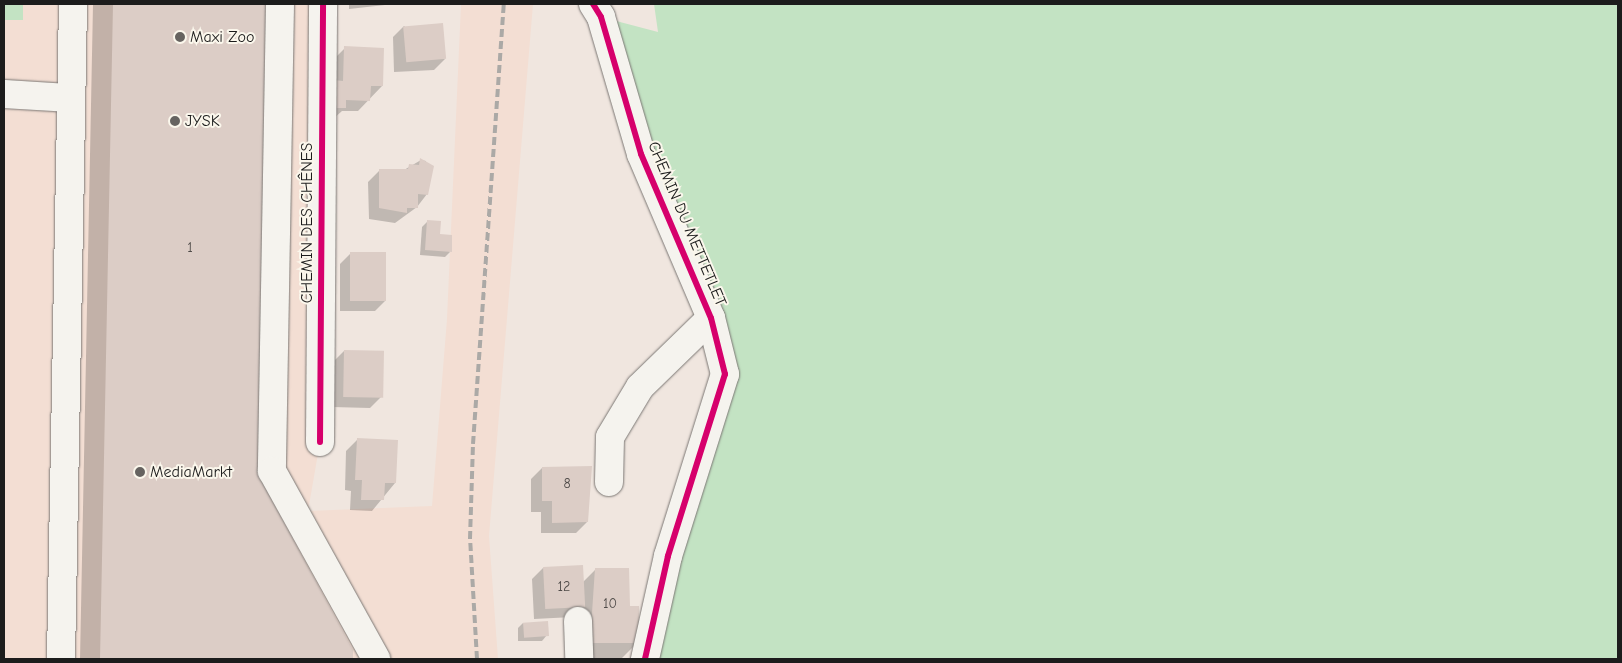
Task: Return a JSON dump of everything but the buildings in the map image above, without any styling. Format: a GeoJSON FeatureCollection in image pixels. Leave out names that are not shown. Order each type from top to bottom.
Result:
{"type":"FeatureCollection","features":[{"type":"Feature","properties":{"kind":"street"},"geometry":{"type":"LineString","coordinates":[[61,659],[73,4]]}},
{"type":"Feature","properties":{"kind":"street"},"geometry":{"type":"LineString","coordinates":[[280,4],[272,471],[376,659]]}},
{"type":"Feature","properties":{"kind":"street","name":"CHEMIN DES CHÊNES"},"geometry":{"type":"LineString","coordinates":[[320,442],[323,4]]}},
{"type":"Feature","properties":{"kind":"street","name":"CHEMIN DU METTETLET"},"geometry":{"type":"LineString","coordinates":[[593,4],[601,17],[641,154],[712,318],[725,374],[668,556],[645,659]]}},
{"type":"Feature","properties":{"kind":"street"},"geometry":{"type":"LineString","coordinates":[[4,94],[70,98]]}},
{"type":"Feature","properties":{"kind":"street"},"geometry":{"type":"LineString","coordinates":[[609,482],[610,436],[640,387],[712,318]]}},
{"type":"Feature","properties":{"kind":"street"},"geometry":{"type":"LineString","coordinates":[[578,621],[579,659]]}},
{"type":"Feature","properties":{"kind":"shaded area"},"geometry":{"type":"Polygon","coordinates":[[[4,4],[323,4],[320,442],[308,511],[432,506],[447,319],[461,4],[533,4],[489,536],[498,659],[4,659],[4,4]]]}},
{"type":"Feature","properties":{"kind":"green space"},"geometry":{"type":"Polygon","coordinates":[[[4,4],[23,4],[23,20],[4,20],[4,4]]]}},
{"type":"Feature","properties":{"kind":"green space"},"geometry":{"type":"Polygon","coordinates":[[[654,4],[1618,4],[1618,659],[645,659],[725,374],[601,17],[658,32],[654,4]]]}},
{"type":"Feature","properties":{"kind":"railway"},"geometry":{"type":"LineString","coordinates":[[477,659],[470,539],[473,444],[504,4]]}},
{"type":"Feature","properties":{"kind":"cycle path"},"geometry":{"type":"LineString","coordinates":[[320,442],[323,4]]}},
{"type":"Feature","properties":{"kind":"cycle path"},"geometry":{"type":"LineString","coordinates":[[593,4],[601,17],[641,154],[711,318],[725,374],[668,556],[645,659]]}},
{"type":"Feature","properties":{"kind":"place","name":"Maxi Zoo"},"geometry":{"type":"Point","coordinates":[180,37]}},
{"type":"Feature","properties":{"kind":"place","name":"JYSK"},"geometry":{"type":"Point","coordinates":[175,121]}},
{"type":"Feature","properties":{"kind":"place","name":"MediaMarkt"},"geometry":{"type":"Point","coordinates":[140,472]}}]}
